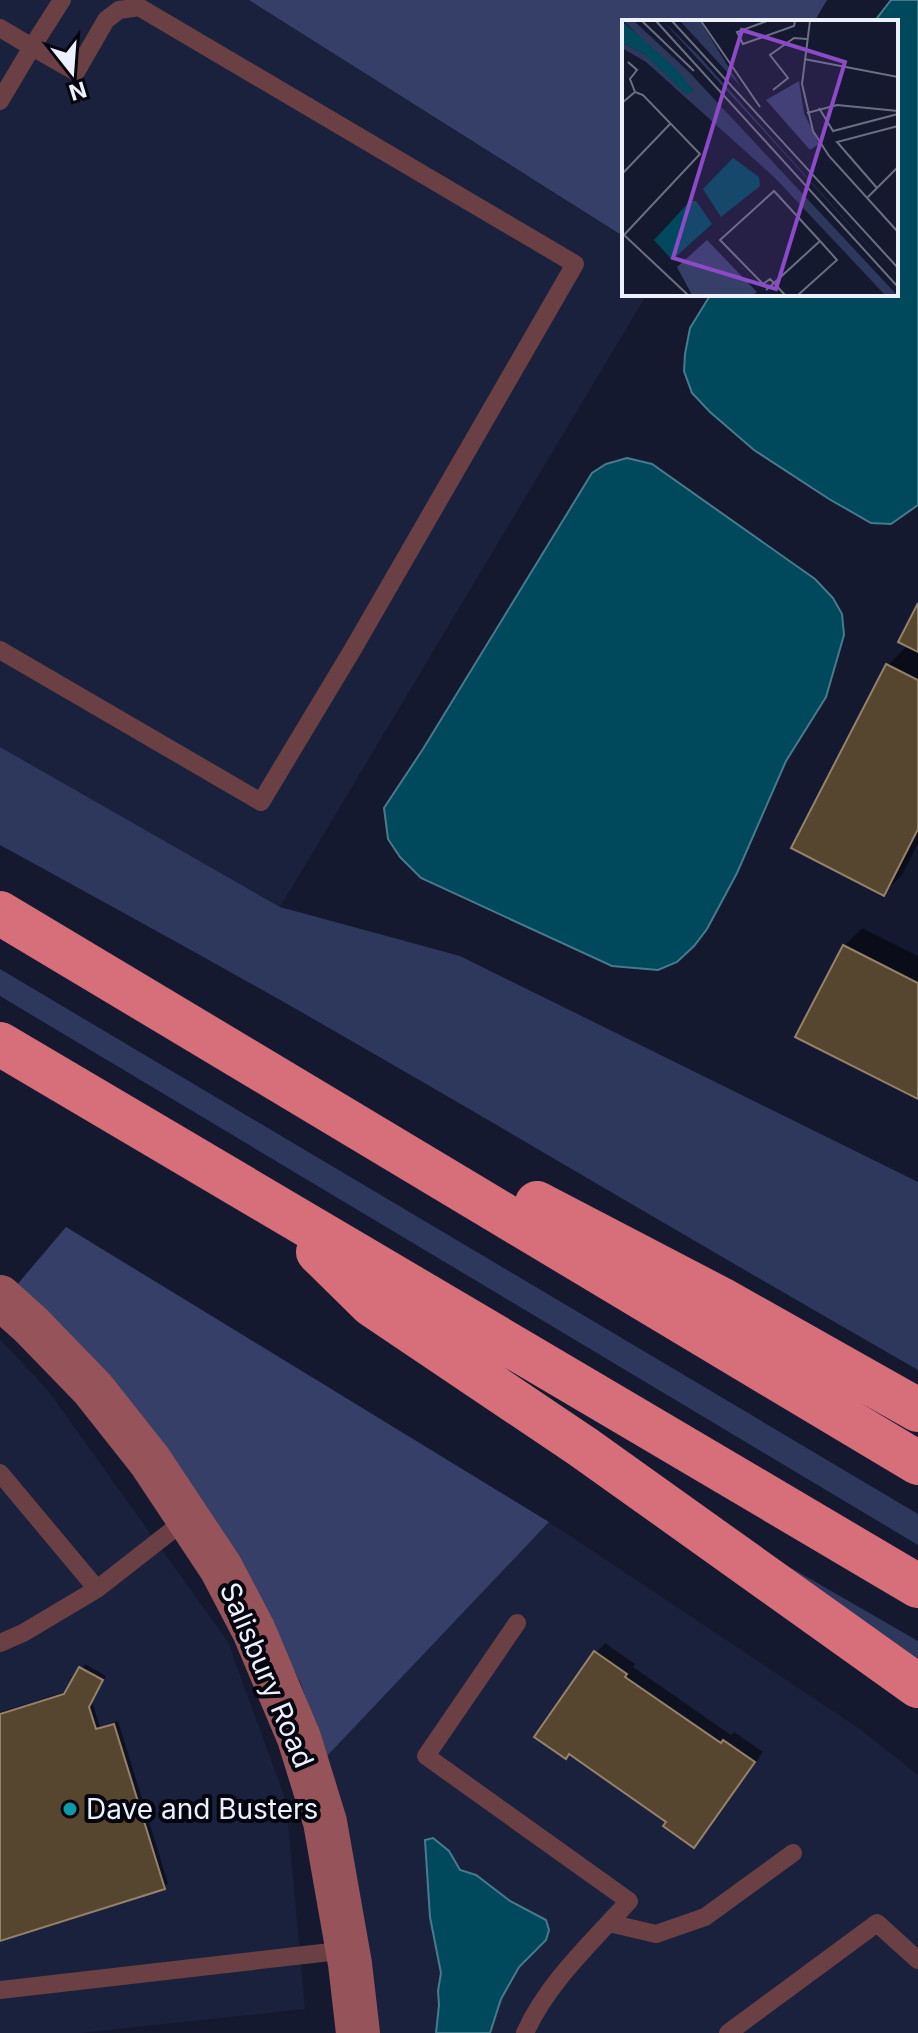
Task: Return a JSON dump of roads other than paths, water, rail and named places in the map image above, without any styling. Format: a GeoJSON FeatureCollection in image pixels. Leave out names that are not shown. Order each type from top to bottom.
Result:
{"type":"FeatureCollection","features":[{"type":"Feature","properties":{"kind":"highway"},"geometry":{"type":"LineString","coordinates":[[0,913],[918,1463]]}},
{"type":"Feature","properties":{"kind":"highway"},"geometry":{"type":"LineString","coordinates":[[145,998],[721,1299],[918,1410]]}},
{"type":"Feature","properties":{"kind":"highway"},"geometry":{"type":"LineString","coordinates":[[0,1044],[918,1586]]}},
{"type":"Feature","properties":{"kind":"highway"},"geometry":{"type":"LineString","coordinates":[[274,1208],[372,1305],[583,1447],[918,1686]]}},
{"type":"Feature","properties":{"kind":"street","name":"Salisbury Road"},"geometry":{"type":"LineString","coordinates":[[0,1297],[93,1389],[150,1461],[221,1568],[254,1631],[299,1738],[325,1822],[348,1950],[358,2033]]}},
{"type":"Feature","properties":{"kind":"lane"},"geometry":{"type":"LineString","coordinates":[[0,101],[62,0]]}},
{"type":"Feature","properties":{"kind":"lane"},"geometry":{"type":"LineString","coordinates":[[0,28],[76,72],[106,20],[119,10],[139,7],[575,264],[261,802],[0,650]]}},
{"type":"Feature","properties":{"kind":"lane"},"geometry":{"type":"LineString","coordinates":[[0,1473],[97,1589]]}},
{"type":"Feature","properties":{"kind":"lane"},"geometry":{"type":"LineString","coordinates":[[0,1643],[23,1633],[97,1589],[188,1518]]}},
{"type":"Feature","properties":{"kind":"lane"},"geometry":{"type":"LineString","coordinates":[[517,1623],[426,1756],[629,1901],[561,1975],[532,2017],[525,2033]]}},
{"type":"Feature","properties":{"kind":"lane"},"geometry":{"type":"LineString","coordinates":[[609,1923],[656,1934],[705,1917],[793,1853]]}},
{"type":"Feature","properties":{"kind":"lane"},"geometry":{"type":"LineString","coordinates":[[728,2033],[877,1923],[918,1960]]}},
{"type":"Feature","properties":{"kind":"lane"},"geometry":{"type":"LineString","coordinates":[[0,1990],[348,1950]]}},
{"type":"Feature","properties":{"kind":"place","name":"Dave and Busters"},"geometry":{"type":"Point","coordinates":[70,1809]}}]}
